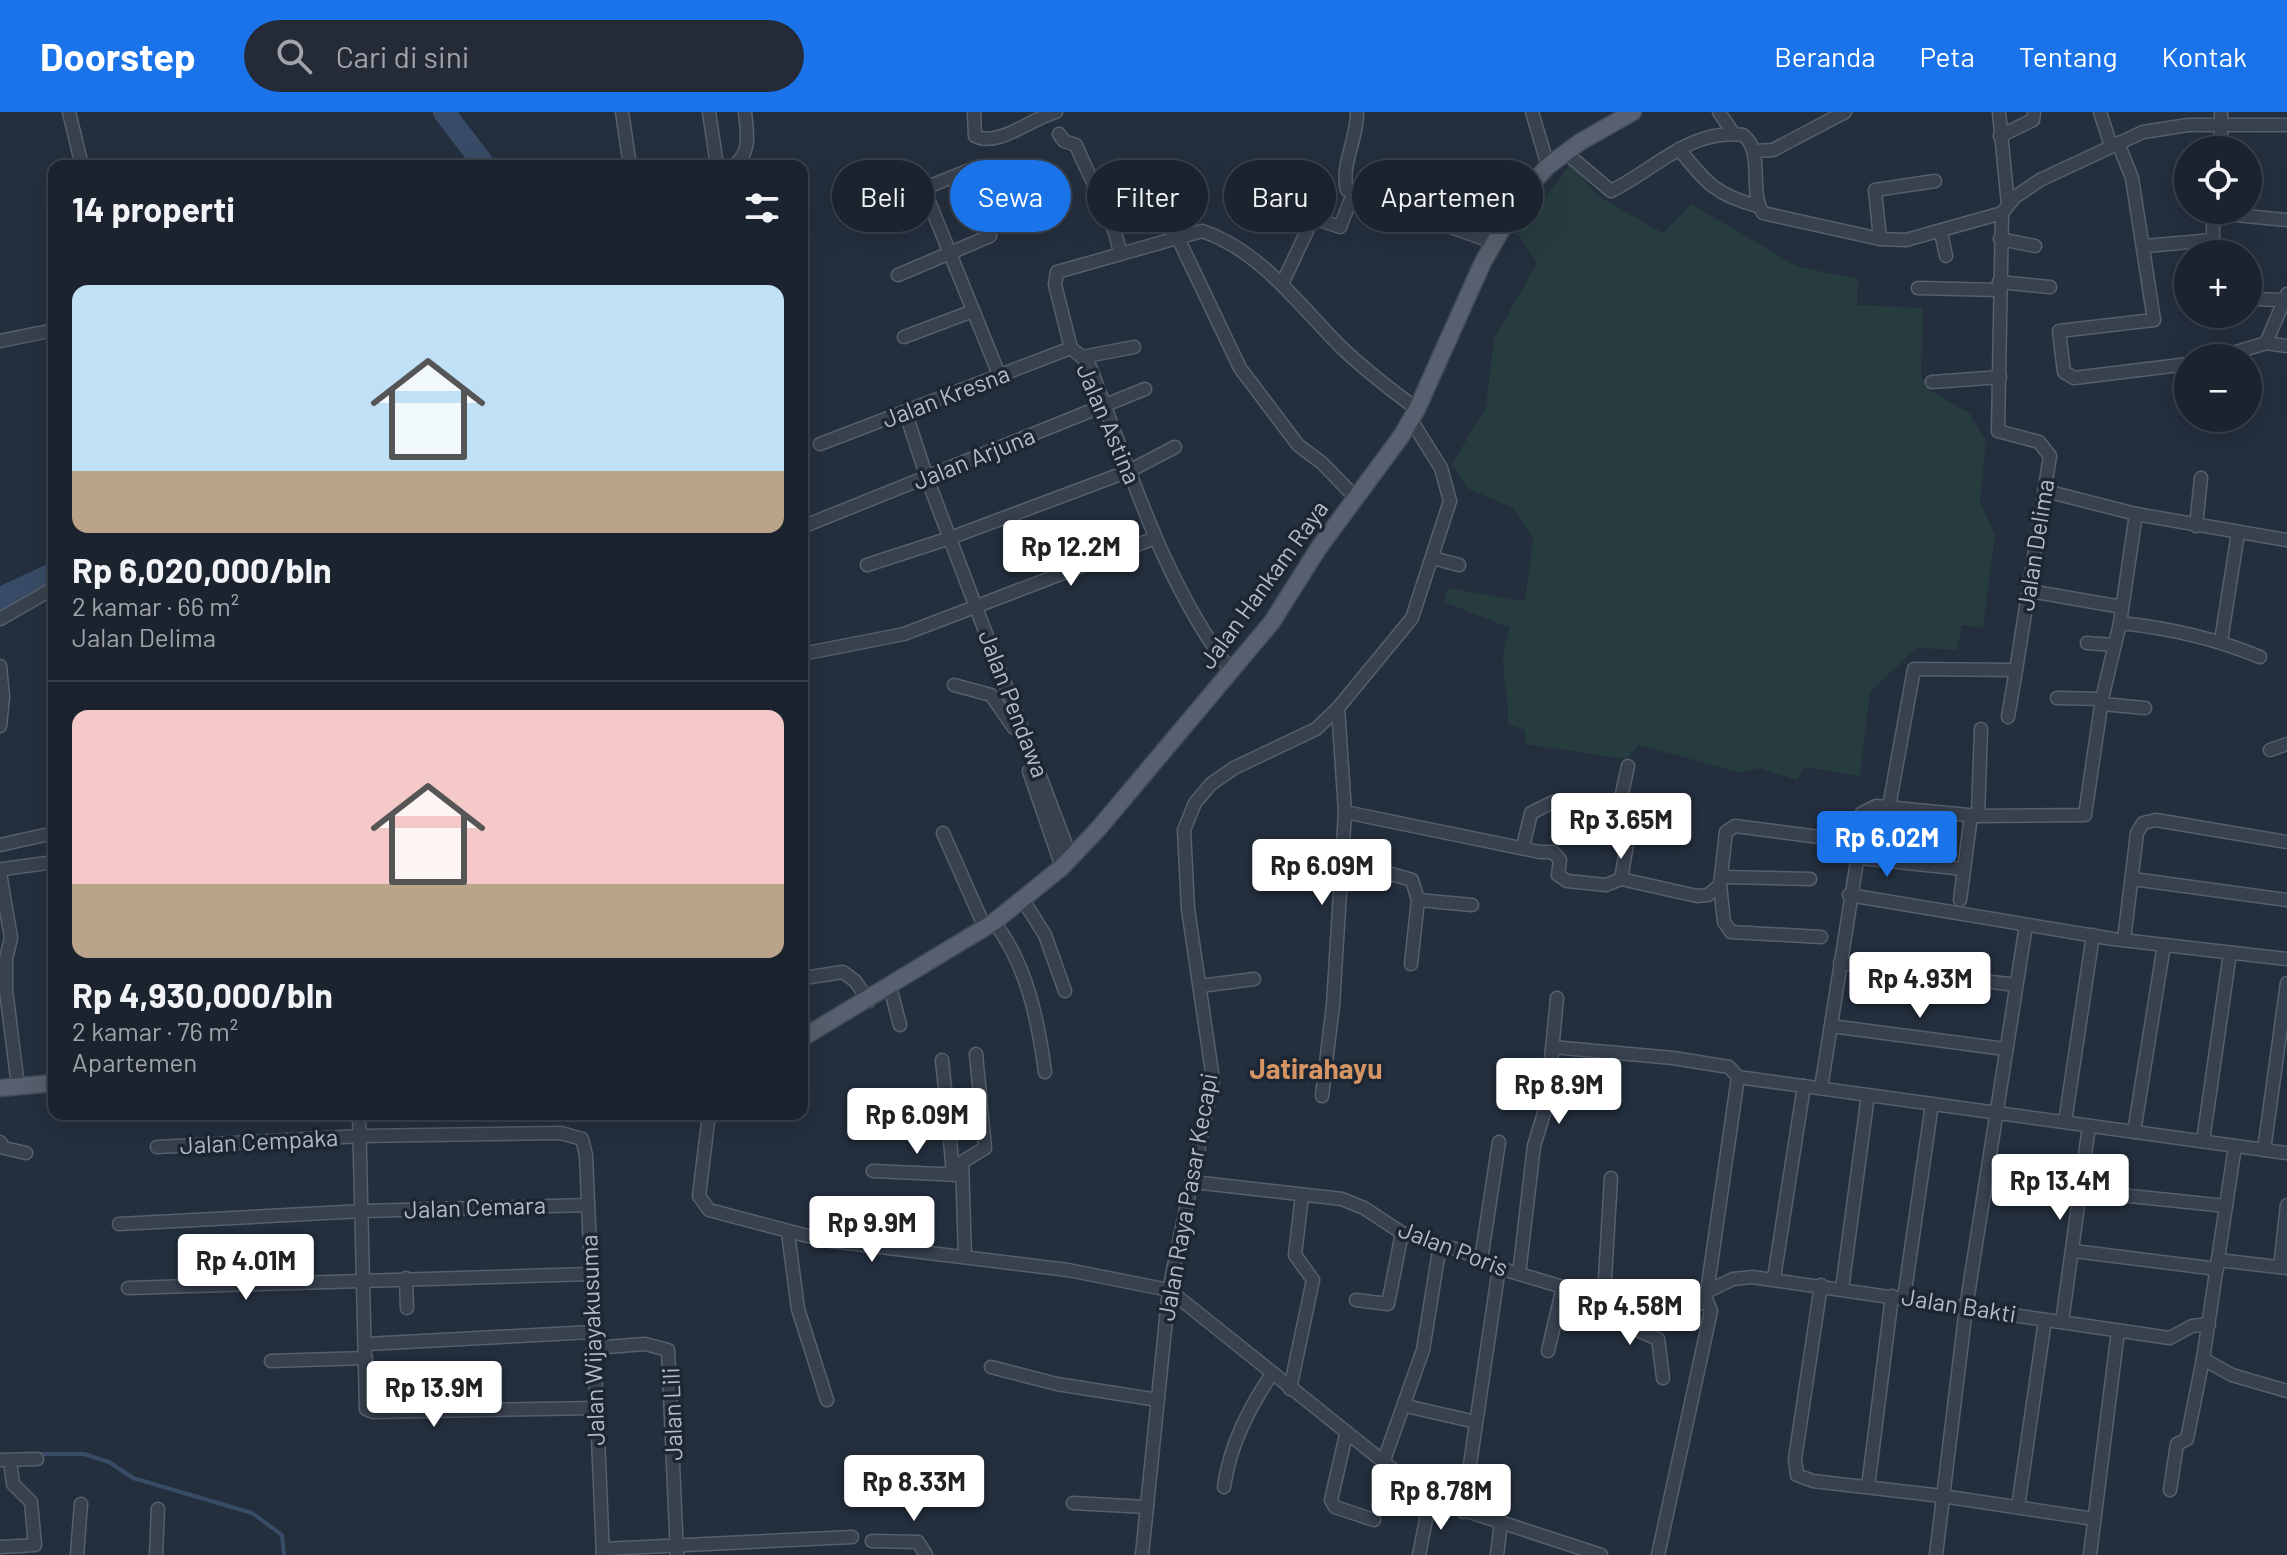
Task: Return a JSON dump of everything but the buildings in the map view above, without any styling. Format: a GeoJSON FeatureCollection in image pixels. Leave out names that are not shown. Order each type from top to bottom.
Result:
{"type":"FeatureCollection","features":[{"type":"Feature","properties":{"kind":"main road","name":"Jalan Hankam Raya"},"geometry":{"type":"LineString","coordinates":[[808,1035],[869,1001],[990,925],[1066,863],[1272,622],[1318,549],[1412,425],[1493,242],[1521,196],[1548,166],[1633,112]]}},
{"type":"Feature","properties":{"kind":"main road"},"geometry":{"type":"LineString","coordinates":[[0,1088],[48,1084]]}},
{"type":"Feature","properties":{"kind":"street"},"geometry":{"type":"LineString","coordinates":[[69,112],[81,160]]}},
{"type":"Feature","properties":{"kind":"street"},"geometry":{"type":"LineString","coordinates":[[622,112],[629,160]]}},
{"type":"Feature","properties":{"kind":"street"},"geometry":{"type":"LineString","coordinates":[[709,112],[716,160]]}},
{"type":"Feature","properties":{"kind":"street"},"geometry":{"type":"LineString","coordinates":[[742,160],[747,151],[745,112]]}},
{"type":"Feature","properties":{"kind":"street"},"geometry":{"type":"LineString","coordinates":[[974,112],[973,130],[980,139],[1006,135],[1036,114],[1056,112]]}},
{"type":"Feature","properties":{"kind":"street"},"geometry":{"type":"LineString","coordinates":[[1352,193],[1345,185],[1358,127],[1357,112]]}},
{"type":"Feature","properties":{"kind":"street"},"geometry":{"type":"LineString","coordinates":[[1532,112],[1548,166]]}},
{"type":"Feature","properties":{"kind":"street"},"geometry":{"type":"LineString","coordinates":[[1753,151],[1773,150],[1845,112]]}},
{"type":"Feature","properties":{"kind":"street","name":"Jalan Delima"},"geometry":{"type":"LineString","coordinates":[[1999,112],[2005,209],[2000,239],[1998,431],[2039,442],[2048,450],[2046,491],[2008,717]]}},
{"type":"Feature","properties":{"kind":"street"},"geometry":{"type":"LineString","coordinates":[[2000,136],[2033,120],[2034,112]]}},
{"type":"Feature","properties":{"kind":"street"},"geometry":{"type":"LineString","coordinates":[[2100,112],[2132,178],[2145,246],[2154,320],[2059,331],[2064,372],[2074,378],[2174,366]]}},
{"type":"Feature","properties":{"kind":"street"},"geometry":{"type":"LineString","coordinates":[[1679,149],[1701,176],[1729,200],[1758,206],[1769,216],[1880,239],[1906,240],[1941,232],[2005,209],[2040,180],[2115,144],[2157,129],[2220,118],[2287,125]]}},
{"type":"Feature","properties":{"kind":"street"},"geometry":{"type":"LineString","coordinates":[[1566,153],[1611,191],[1679,149],[1727,125],[1748,137],[1753,151],[1758,206]]}},
{"type":"Feature","properties":{"kind":"street"},"geometry":{"type":"LineString","coordinates":[[1059,134],[1064,141],[1076,145],[1092,183],[1110,211],[1120,252]]}},
{"type":"Feature","properties":{"kind":"street"},"geometry":{"type":"LineString","coordinates":[[1880,239],[1875,190],[1935,181]]}},
{"type":"Feature","properties":{"kind":"street"},"geometry":{"type":"LineString","coordinates":[[1336,226],[1340,227],[1352,197]]}},
{"type":"Feature","properties":{"kind":"street"},"geometry":{"type":"LineString","coordinates":[[934,213],[1000,377]]}},
{"type":"Feature","properties":{"kind":"street"},"geometry":{"type":"LineString","coordinates":[[2213,240],[2213,223],[2225,214],[2287,220]]}},
{"type":"Feature","properties":{"kind":"street","name":"Jalan Raya Pasar Kecapi"},"geometry":{"type":"LineString","coordinates":[[1071,348],[1055,285],[1057,272],[1202,231],[1228,240],[1282,284],[1412,425],[1441,468],[1450,501],[1412,618],[1338,708],[1316,729],[1222,776],[1195,803],[1184,830],[1184,862],[1213,1079],[1169,1290],[1142,1555]]}},
{"type":"Feature","properties":{"kind":"street"},"geometry":{"type":"LineString","coordinates":[[1282,284],[1307,232]]}},
{"type":"Feature","properties":{"kind":"street"},"geometry":{"type":"LineString","coordinates":[[1464,232],[1493,242]]}},
{"type":"Feature","properties":{"kind":"street"},"geometry":{"type":"LineString","coordinates":[[1941,232],[1946,256]]}},
{"type":"Feature","properties":{"kind":"street"},"geometry":{"type":"LineString","coordinates":[[898,275],[990,236]]}},
{"type":"Feature","properties":{"kind":"street"},"geometry":{"type":"LineString","coordinates":[[1177,236],[1240,368],[1298,445],[1322,463],[1357,499]]}},
{"type":"Feature","properties":{"kind":"street"},"geometry":{"type":"LineString","coordinates":[[2000,239],[2035,246]]}},
{"type":"Feature","properties":{"kind":"street"},"geometry":{"type":"LineString","coordinates":[[2145,246],[2174,243]]}},
{"type":"Feature","properties":{"kind":"street"},"geometry":{"type":"LineString","coordinates":[[1918,288],[2050,287]]}},
{"type":"Feature","properties":{"kind":"street"},"geometry":{"type":"LineString","coordinates":[[2262,298],[2286,297],[2266,343]]}},
{"type":"Feature","properties":{"kind":"street"},"geometry":{"type":"LineString","coordinates":[[904,337],[973,311]]}},
{"type":"Feature","properties":{"kind":"street"},"geometry":{"type":"LineString","coordinates":[[0,341],[48,331]]}},
{"type":"Feature","properties":{"kind":"street"},"geometry":{"type":"LineString","coordinates":[[2262,344],[2287,346]]}},
{"type":"Feature","properties":{"kind":"street"},"geometry":{"type":"LineString","coordinates":[[1082,357],[1134,347]]}},
{"type":"Feature","properties":{"kind":"street","name":"Jalan Astina"},"geometry":{"type":"LineString","coordinates":[[1071,348],[1088,362],[1155,538],[1187,607],[1231,671]]}},
{"type":"Feature","properties":{"kind":"street","name":"Jalan Kresna"},"geometry":{"type":"LineString","coordinates":[[820,444],[906,414],[1071,348]]}},
{"type":"Feature","properties":{"kind":"street"},"geometry":{"type":"LineString","coordinates":[[1932,382],[2000,377]]}},
{"type":"Feature","properties":{"kind":"street","name":"Jalan Arjuna"},"geometry":{"type":"LineString","coordinates":[[808,525],[1145,389]]}},
{"type":"Feature","properties":{"kind":"street","name":"Jalan Pendawa"},"geometry":{"type":"LineString","coordinates":[[906,414],[1066,863]]}},
{"type":"Feature","properties":{"kind":"street"},"geometry":{"type":"LineString","coordinates":[[867,565],[950,538],[1129,471],[1175,447]]}},
{"type":"Feature","properties":{"kind":"street"},"geometry":{"type":"LineString","coordinates":[[2196,526],[2201,478]]}},
{"type":"Feature","properties":{"kind":"street"},"geometry":{"type":"LineString","coordinates":[[2046,491],[2136,514],[2287,540]]}},
{"type":"Feature","properties":{"kind":"street"},"geometry":{"type":"LineString","coordinates":[[1821,1088],[1849,895],[1865,809],[1889,807],[1974,816],[2085,815],[2102,702],[2120,623],[2136,514]]}},
{"type":"Feature","properties":{"kind":"street"},"geometry":{"type":"LineString","coordinates":[[2221,641],[2238,533]]}},
{"type":"Feature","properties":{"kind":"street"},"geometry":{"type":"LineString","coordinates":[[808,653],[904,634],[1155,538]]}},
{"type":"Feature","properties":{"kind":"street"},"geometry":{"type":"LineString","coordinates":[[1433,558],[1459,565]]}},
{"type":"Feature","properties":{"kind":"street"},"geometry":{"type":"LineString","coordinates":[[0,619],[48,591]]}},
{"type":"Feature","properties":{"kind":"street"},"geometry":{"type":"LineString","coordinates":[[2030,591],[2122,607]]}},
{"type":"Feature","properties":{"kind":"street"},"geometry":{"type":"LineString","coordinates":[[2120,623],[2170,628],[2221,641],[2260,657]]}},
{"type":"Feature","properties":{"kind":"street"},"geometry":{"type":"LineString","coordinates":[[2087,643],[2115,645]]}},
{"type":"Feature","properties":{"kind":"street"},"geometry":{"type":"LineString","coordinates":[[0,666],[0,726]]}},
{"type":"Feature","properties":{"kind":"street"},"geometry":{"type":"LineString","coordinates":[[1889,807],[1913,670],[1926,666],[1953,671],[2016,670]]}},
{"type":"Feature","properties":{"kind":"street"},"geometry":{"type":"LineString","coordinates":[[954,685],[982,690],[1000,704],[1011,718],[1066,863]]}},
{"type":"Feature","properties":{"kind":"street"},"geometry":{"type":"LineString","coordinates":[[2057,698],[2145,708]]}},
{"type":"Feature","properties":{"kind":"street"},"geometry":{"type":"LineString","coordinates":[[1322,1096],[1333,1005],[1345,812],[1338,708]]}},
{"type":"Feature","properties":{"kind":"street"},"geometry":{"type":"LineString","coordinates":[[1960,900],[1974,816],[1981,729]]}},
{"type":"Feature","properties":{"kind":"street"},"geometry":{"type":"LineString","coordinates":[[2270,750],[2287,744]]}},
{"type":"Feature","properties":{"kind":"street"},"geometry":{"type":"LineString","coordinates":[[1621,879],[1630,827],[1619,807],[1628,766]]}},
{"type":"Feature","properties":{"kind":"street"},"geometry":{"type":"LineString","coordinates":[[1523,847],[1531,813],[1553,802]]}},
{"type":"Feature","properties":{"kind":"street"},"geometry":{"type":"LineString","coordinates":[[1345,812],[1556,854],[1560,860],[1558,875],[1567,881],[1606,885],[1621,879],[1697,896],[1708,895],[1722,881],[1810,879]]}},
{"type":"Feature","properties":{"kind":"street"},"geometry":{"type":"LineString","coordinates":[[2124,940],[2137,833],[2143,823],[2150,820],[2287,842]]}},
{"type":"Feature","properties":{"kind":"street"},"geometry":{"type":"LineString","coordinates":[[1821,937],[1731,932],[1724,922],[1722,881],[1726,832],[1735,826],[1963,869]]}},
{"type":"Feature","properties":{"kind":"street"},"geometry":{"type":"LineString","coordinates":[[943,833],[990,925],[1006,938],[1030,994],[1045,1072]]}},
{"type":"Feature","properties":{"kind":"street"},"geometry":{"type":"LineString","coordinates":[[0,845],[48,834]]}},
{"type":"Feature","properties":{"kind":"street"},"geometry":{"type":"LineString","coordinates":[[1343,860],[1412,880],[1418,900],[1411,964]]}},
{"type":"Feature","properties":{"kind":"street"},"geometry":{"type":"LineString","coordinates":[[18,1086],[6,990],[6,959],[11,938],[0,873],[3,869],[48,863]]}},
{"type":"Feature","properties":{"kind":"street"},"geometry":{"type":"LineString","coordinates":[[2133,879],[2287,900]]}},
{"type":"Feature","properties":{"kind":"street"},"geometry":{"type":"LineString","coordinates":[[1849,895],[2124,940],[2287,959]]}},
{"type":"Feature","properties":{"kind":"street"},"geometry":{"type":"LineString","coordinates":[[1023,900],[1045,935],[1065,991]]}},
{"type":"Feature","properties":{"kind":"street"},"geometry":{"type":"LineString","coordinates":[[1418,900],[1472,905]]}},
{"type":"Feature","properties":{"kind":"street"},"geometry":{"type":"LineString","coordinates":[[1936,1555],[1994,1112],[2026,925]]}},
{"type":"Feature","properties":{"kind":"street"},"geometry":{"type":"LineString","coordinates":[[2065,1122],[2093,935]]}},
{"type":"Feature","properties":{"kind":"street"},"geometry":{"type":"LineString","coordinates":[[2134,1132],[2164,945]]}},
{"type":"Feature","properties":{"kind":"street"},"geometry":{"type":"LineString","coordinates":[[2203,1141],[2230,953]]}},
{"type":"Feature","properties":{"kind":"street"},"geometry":{"type":"LineString","coordinates":[[1840,963],[2016,985]]}},
{"type":"Feature","properties":{"kind":"street"},"geometry":{"type":"LineString","coordinates":[[808,977],[843,972],[855,981],[869,1001]]}},
{"type":"Feature","properties":{"kind":"street"},"geometry":{"type":"LineString","coordinates":[[1200,986],[1254,979]]}},
{"type":"Feature","properties":{"kind":"street"},"geometry":{"type":"LineString","coordinates":[[2264,1150],[2285,1017],[2287,983]]}},
{"type":"Feature","properties":{"kind":"street"},"geometry":{"type":"LineString","coordinates":[[890,987],[900,1025]]}},
{"type":"Feature","properties":{"kind":"street"},"geometry":{"type":"LineString","coordinates":[[1519,1274],[1534,1146],[1547,1103],[1557,998]]}},
{"type":"Feature","properties":{"kind":"street"},"geometry":{"type":"LineString","coordinates":[[1831,1026],[2005,1049]]}},
{"type":"Feature","properties":{"kind":"street"},"geometry":{"type":"LineString","coordinates":[[1552,1047],[1673,1058],[1729,1067],[1738,1077],[2287,1153]]}},
{"type":"Feature","properties":{"kind":"street"},"geometry":{"type":"LineString","coordinates":[[957,1175],[962,1162],[985,1148],[976,1054]]}},
{"type":"Feature","properties":{"kind":"street"},"geometry":{"type":"LineString","coordinates":[[942,1060],[965,1257]]}},
{"type":"Feature","properties":{"kind":"street"},"geometry":{"type":"LineString","coordinates":[[1658,1555],[1711,1311],[1707,1295],[1738,1077]]}},
{"type":"Feature","properties":{"kind":"street"},"geometry":{"type":"LineString","coordinates":[[1774,1278],[1804,1086]]}},
{"type":"Feature","properties":{"kind":"street"},"geometry":{"type":"LineString","coordinates":[[1842,1289],[1868,1095]]}},
{"type":"Feature","properties":{"kind":"street"},"geometry":{"type":"LineString","coordinates":[[1868,1487],[1932,1104]]}},
{"type":"Feature","properties":{"kind":"street"},"geometry":{"type":"LineString","coordinates":[[360,1120],[367,1344],[364,1403],[370,1412],[596,1408]]}},
{"type":"Feature","properties":{"kind":"street"},"geometry":{"type":"LineString","coordinates":[[708,1120],[699,1196],[709,1210],[788,1233],[1068,1270],[1169,1290],[1271,1375],[1430,1499],[1571,1550],[1601,1555]]}},
{"type":"Feature","properties":{"kind":"street"},"geometry":{"type":"LineString","coordinates":[[2062,1322],[2089,1126]]}},
{"type":"Feature","properties":{"kind":"street"},"geometry":{"type":"LineString","coordinates":[[927,1129],[949,1127]]}},
{"type":"Feature","properties":{"kind":"street","name":"Jalan Cempaka"},"geometry":{"type":"LineString","coordinates":[[157,1147],[362,1136],[575,1134]]}},
{"type":"Feature","properties":{"kind":"street","name":"Jalan Wijayakusuma"},"geometry":{"type":"LineString","coordinates":[[575,1134],[585,1145],[603,1552]]}},
{"type":"Feature","properties":{"kind":"street"},"geometry":{"type":"LineString","coordinates":[[0,1142],[4,1148],[26,1153]]}},
{"type":"Feature","properties":{"kind":"street"},"geometry":{"type":"LineString","coordinates":[[1481,1260],[1499,1142]]}},
{"type":"Feature","properties":{"kind":"street"},"geometry":{"type":"LineString","coordinates":[[2170,1490],[2177,1444],[2187,1439],[2203,1359],[2235,1146]]}},
{"type":"Feature","properties":{"kind":"street"},"geometry":{"type":"LineString","coordinates":[[873,1171],[957,1175]]}},
{"type":"Feature","properties":{"kind":"street"},"geometry":{"type":"LineString","coordinates":[[1604,1295],[1611,1178]]}},
{"type":"Feature","properties":{"kind":"street","name":"Jalan Poris"},"geometry":{"type":"LineString","coordinates":[[1193,1182],[1354,1203],[1402,1233],[1563,1287],[1693,1308],[1707,1295]]}},
{"type":"Feature","properties":{"kind":"street"},"geometry":{"type":"LineString","coordinates":[[2082,1191],[2226,1206]]}},
{"type":"Feature","properties":{"kind":"street"},"geometry":{"type":"LineString","coordinates":[[1290,1389],[1313,1280],[1295,1255],[1302,1195]]}},
{"type":"Feature","properties":{"kind":"street","name":"Jalan Cemara"},"geometry":{"type":"LineString","coordinates":[[119,1224],[363,1211],[588,1205]]}},
{"type":"Feature","properties":{"kind":"street"},"geometry":{"type":"LineString","coordinates":[[2074,1251],[2283,1267],[2287,1205]]}},
{"type":"Feature","properties":{"kind":"street"},"geometry":{"type":"LineString","coordinates":[[788,1233],[798,1309],[827,1400]]}},
{"type":"Feature","properties":{"kind":"street"},"geometry":{"type":"LineString","coordinates":[[1356,1300],[1384,1304],[1390,1301],[1402,1233]]}},
{"type":"Feature","properties":{"kind":"street"},"geometry":{"type":"LineString","coordinates":[[1383,1463],[1406,1406],[1423,1350],[1440,1245]]}},
{"type":"Feature","properties":{"kind":"street"},"geometry":{"type":"LineString","coordinates":[[1463,1512],[1499,1268]]}},
{"type":"Feature","properties":{"kind":"street"},"geometry":{"type":"LineString","coordinates":[[128,1288],[590,1274]]}},
{"type":"Feature","properties":{"kind":"street"},"geometry":{"type":"LineString","coordinates":[[406,1278],[407,1308]]}},
{"type":"Feature","properties":{"kind":"street","name":"Jalan Bakti"},"geometry":{"type":"LineString","coordinates":[[1707,1295],[1733,1279],[1774,1278],[2170,1338],[2192,1326],[2209,1324]]}},
{"type":"Feature","properties":{"kind":"street"},"geometry":{"type":"LineString","coordinates":[[1821,1285],[1795,1459],[1797,1475],[1813,1481],[1942,1496],[2094,1519]]}},
{"type":"Feature","properties":{"kind":"street"},"geometry":{"type":"LineString","coordinates":[[1548,1351],[1563,1287]]}},
{"type":"Feature","properties":{"kind":"street"},"geometry":{"type":"LineString","coordinates":[[1635,1300],[1630,1327],[1658,1339],[1663,1378]]}},
{"type":"Feature","properties":{"kind":"street"},"geometry":{"type":"LineString","coordinates":[[2018,1507],[2045,1320]]}},
{"type":"Feature","properties":{"kind":"street"},"geometry":{"type":"LineString","coordinates":[[2090,1555],[2118,1331]]}},
{"type":"Feature","properties":{"kind":"street"},"geometry":{"type":"LineString","coordinates":[[367,1344],[592,1332]]}},
{"type":"Feature","properties":{"kind":"street","name":"Jalan Lili"},"geometry":{"type":"LineString","coordinates":[[593,1348],[645,1344],[668,1350],[677,1550]]}},
{"type":"Feature","properties":{"kind":"street"},"geometry":{"type":"LineString","coordinates":[[271,1361],[366,1358]]}},
{"type":"Feature","properties":{"kind":"street"},"geometry":{"type":"LineString","coordinates":[[2203,1359],[2232,1375],[2287,1391]]}},
{"type":"Feature","properties":{"kind":"street"},"geometry":{"type":"LineString","coordinates":[[991,1367],[1057,1384],[1158,1400]]}},
{"type":"Feature","properties":{"kind":"street"},"geometry":{"type":"LineString","coordinates":[[1224,1487],[1228,1458],[1254,1401],[1271,1375]]}},
{"type":"Feature","properties":{"kind":"street"},"geometry":{"type":"LineString","coordinates":[[1406,1406],[1476,1422]]}},
{"type":"Feature","properties":{"kind":"street"},"geometry":{"type":"LineString","coordinates":[[1346,1435],[1331,1500],[1335,1507],[1374,1520]]}},
{"type":"Feature","properties":{"kind":"street"},"geometry":{"type":"LineString","coordinates":[[0,1547],[35,1545],[31,1502],[13,1484],[5,1460],[37,1459]]}},
{"type":"Feature","properties":{"kind":"street"},"geometry":{"type":"LineString","coordinates":[[1419,1555],[1430,1499]]}},
{"type":"Feature","properties":{"kind":"street"},"geometry":{"type":"LineString","coordinates":[[1073,1503],[1147,1507]]}},
{"type":"Feature","properties":{"kind":"street"},"geometry":{"type":"LineString","coordinates":[[77,1555],[81,1504]]}},
{"type":"Feature","properties":{"kind":"street"},"geometry":{"type":"LineString","coordinates":[[156,1555],[158,1509]]}},
{"type":"Feature","properties":{"kind":"street"},"geometry":{"type":"LineString","coordinates":[[1497,1555],[1501,1523]]}},
{"type":"Feature","properties":{"kind":"street"},"geometry":{"type":"LineString","coordinates":[[603,1552],[754,1548],[852,1537]]}},
{"type":"Feature","properties":{"kind":"street"},"geometry":{"type":"LineString","coordinates":[[872,1541],[918,1542],[926,1555]]}},
{"type":"Feature","properties":{"kind":"green space"},"geometry":{"type":"Polygon","coordinates":[[[1572,162],[1596,195],[1663,233],[1691,204],[1798,267],[1858,279],[1857,305],[1923,308],[1921,376],[1931,391],[1969,413],[1986,440],[1980,502],[1995,535],[1983,628],[1962,625],[1957,650],[1917,648],[1870,691],[1860,776],[1804,767],[1797,780],[1760,768],[1741,773],[1639,745],[1626,759],[1525,744],[1525,730],[1508,725],[1503,667],[1510,628],[1444,602],[1448,588],[1525,601],[1533,537],[1513,508],[1469,489],[1452,464],[1486,407],[1494,339],[1537,263],[1518,234],[1543,232],[1543,201],[1572,162]]]}},
{"type":"Feature","properties":{"kind":"water"},"geometry":{"type":"Polygon","coordinates":[[[48,564],[48,586],[0,611],[0,586],[48,564]]]}},
{"type":"Feature","properties":{"kind":"waterway"},"geometry":{"type":"LineString","coordinates":[[444,112],[480,160]]}},
{"type":"Feature","properties":{"kind":"waterway"},"geometry":{"type":"LineString","coordinates":[[35,1454],[84,1454],[109,1462],[133,1478],[252,1513],[282,1535],[284,1555]]}},
{"type":"Feature","properties":{"kind":"district","name":"Jatirahayu"},"geometry":{"type":"Point","coordinates":[1316,1069]}}]}
